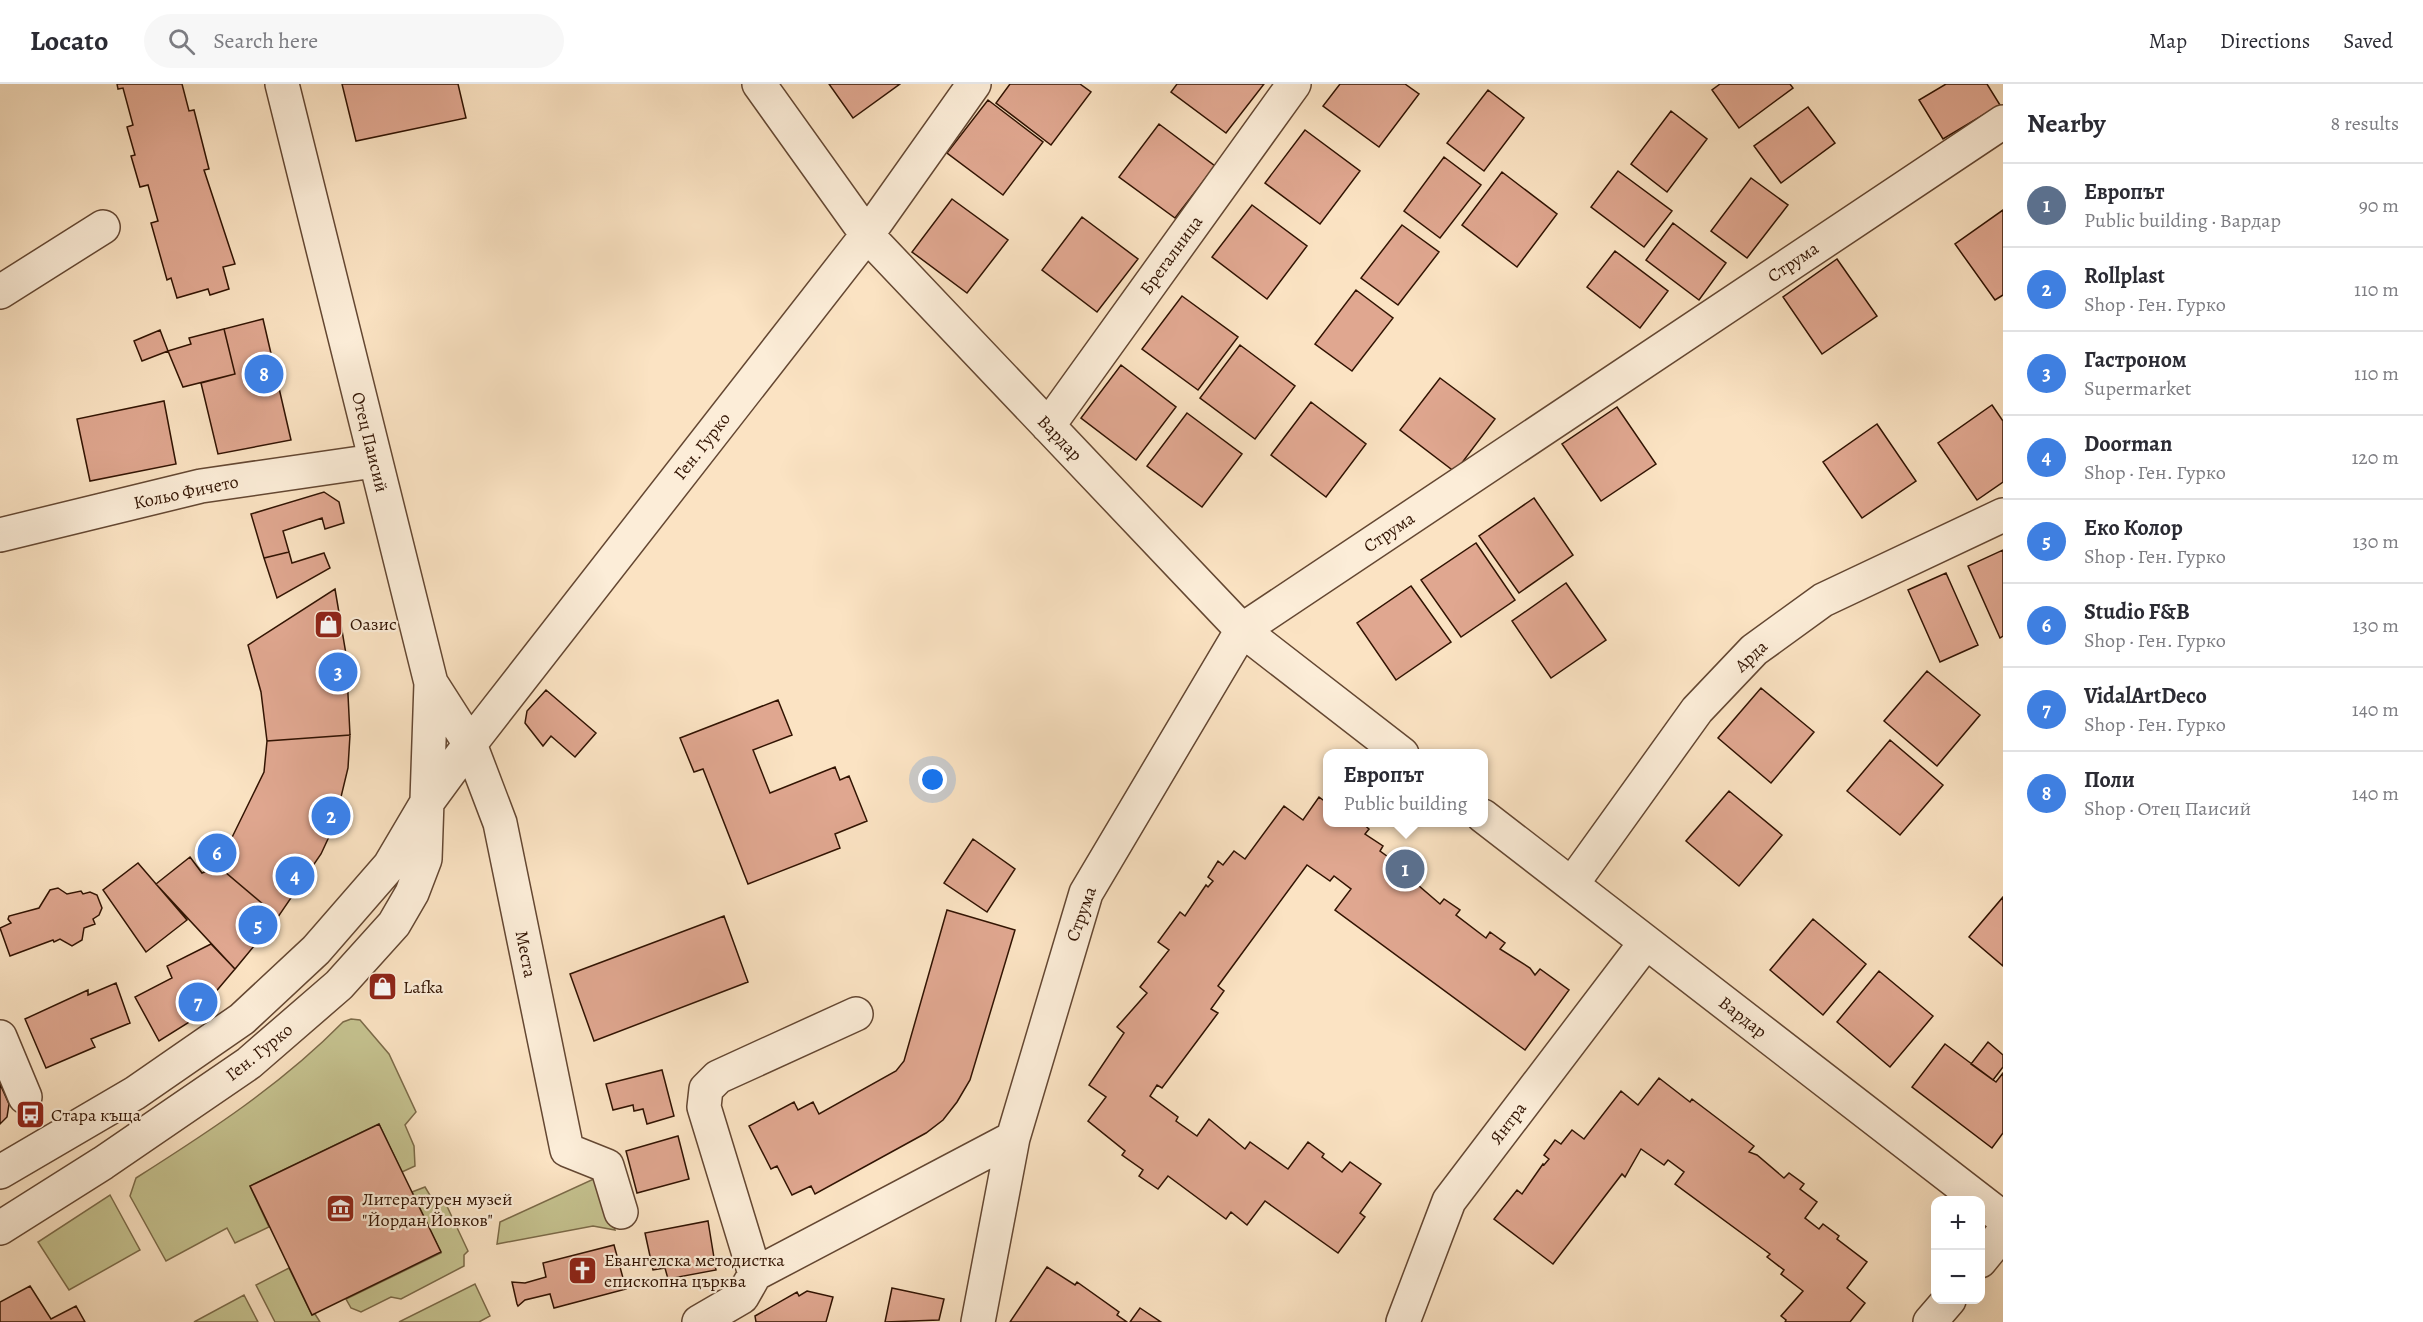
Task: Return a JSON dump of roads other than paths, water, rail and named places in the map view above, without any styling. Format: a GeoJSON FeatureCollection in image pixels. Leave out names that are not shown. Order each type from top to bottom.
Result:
{"type":"FeatureCollection","features":[{"type":"Feature","properties":{"kind":"street","name":"Отец Паисий"},"geometry":{"type":"LineString","coordinates":[[282,84],[431,683],[426,804]]}},
{"type":"Feature","properties":{"kind":"street","name":"Вардар"},"geometry":{"type":"LineString","coordinates":[[759,84],[867,235],[1242,630],[1397,749]]}},
{"type":"Feature","properties":{"kind":"street","name":"Ген. Гурко"},"geometry":{"type":"LineString","coordinates":[[0,1172],[135,1093],[242,1019],[316,950],[390,865],[426,804],[470,744],[867,235],[974,84]]}},
{"type":"Feature","properties":{"kind":"street","name":"Брегалница"},"geometry":{"type":"LineString","coordinates":[[1048,426],[1294,84]]}},
{"type":"Feature","properties":{"kind":"street","name":"Струма"},"geometry":{"type":"LineString","coordinates":[[978,1322],[1013,1138],[1086,893],[1242,630],[2003,122]]}},
{"type":"Feature","properties":{"kind":"street"},"geometry":{"type":"LineString","coordinates":[[0,292],[103,227]]}},
{"type":"Feature","properties":{"kind":"street","name":"Кольо Фичето"},"geometry":{"type":"LineString","coordinates":[[0,535],[201,486],[374,461]]}},
{"type":"Feature","properties":{"kind":"street","name":"Арда"},"geometry":{"type":"LineString","coordinates":[[1572,884],[1697,710],[1754,650],[1823,600],[2003,515]]}},
{"type":"Feature","properties":{"kind":"street","name":"Места"},"geometry":{"type":"LineString","coordinates":[[431,683],[470,744],[500,823],[567,1150],[607,1166],[621,1212]]}},
{"type":"Feature","properties":{"kind":"street","name":"Ген. Гурко"},"geometry":{"type":"LineString","coordinates":[[0,1228],[104,1162],[249,1063],[339,985],[394,924],[412,893],[425,859],[426,804]]}},
{"type":"Feature","properties":{"kind":"street","name":"Вардар"},"geometry":{"type":"LineString","coordinates":[[1488,820],[2003,1218]]}},
{"type":"Feature","properties":{"kind":"street","name":"Янтра"},"geometry":{"type":"LineString","coordinates":[[1403,1322],[1449,1201],[1646,942]]}},
{"type":"Feature","properties":{"kind":"street"},"geometry":{"type":"LineString","coordinates":[[755,1274],[704,1107],[706,1089],[718,1077],[856,1014]]}},
{"type":"Feature","properties":{"kind":"street"},"geometry":{"type":"LineString","coordinates":[[0,1037],[26,1097]]}},
{"type":"Feature","properties":{"kind":"street"},"geometry":{"type":"LineString","coordinates":[[699,1322],[742,1297],[755,1274],[1013,1138]]}},
{"type":"Feature","properties":{"kind":"street"},"geometry":{"type":"LineString","coordinates":[[1985,1255],[2003,1233]]}},
{"type":"Feature","properties":{"kind":"street"},"geometry":{"type":"LineString","coordinates":[[1930,1322],[1945,1304]]}},
{"type":"Feature","properties":{"kind":"place","name":"Поли"},"geometry":{"type":"Point","coordinates":[264,374]}},
{"type":"Feature","properties":{"kind":"place","name":"Оазис"},"geometry":{"type":"Point","coordinates":[329,624]}},
{"type":"Feature","properties":{"kind":"place","name":"Гастроном"},"geometry":{"type":"Point","coordinates":[338,672]}},
{"type":"Feature","properties":{"kind":"place","name":"Rollplast"},"geometry":{"type":"Point","coordinates":[331,816]}},
{"type":"Feature","properties":{"kind":"place","name":"Studio F&B"},"geometry":{"type":"Point","coordinates":[217,853]}},
{"type":"Feature","properties":{"kind":"place","name":"Европът"},"geometry":{"type":"Point","coordinates":[1405,869]}},
{"type":"Feature","properties":{"kind":"place","name":"Doorman"},"geometry":{"type":"Point","coordinates":[295,876]}},
{"type":"Feature","properties":{"kind":"place","name":"Eко Колор"},"geometry":{"type":"Point","coordinates":[258,925]}},
{"type":"Feature","properties":{"kind":"place","name":"Lafka"},"geometry":{"type":"Point","coordinates":[382,987]}},
{"type":"Feature","properties":{"kind":"place","name":"VidalArtDeco"},"geometry":{"type":"Point","coordinates":[198,1002]}},
{"type":"Feature","properties":{"kind":"place","name":"Стара къща"},"geometry":{"type":"Point","coordinates":[30,1115]}},
{"type":"Feature","properties":{"kind":"place","name":"Литературен музей \"Йордан Йовков\""},"geometry":{"type":"Point","coordinates":[341,1209]}},
{"type":"Feature","properties":{"kind":"place","name":"Евангелска методистка епископна църква"},"geometry":{"type":"Point","coordinates":[583,1270]}}]}
